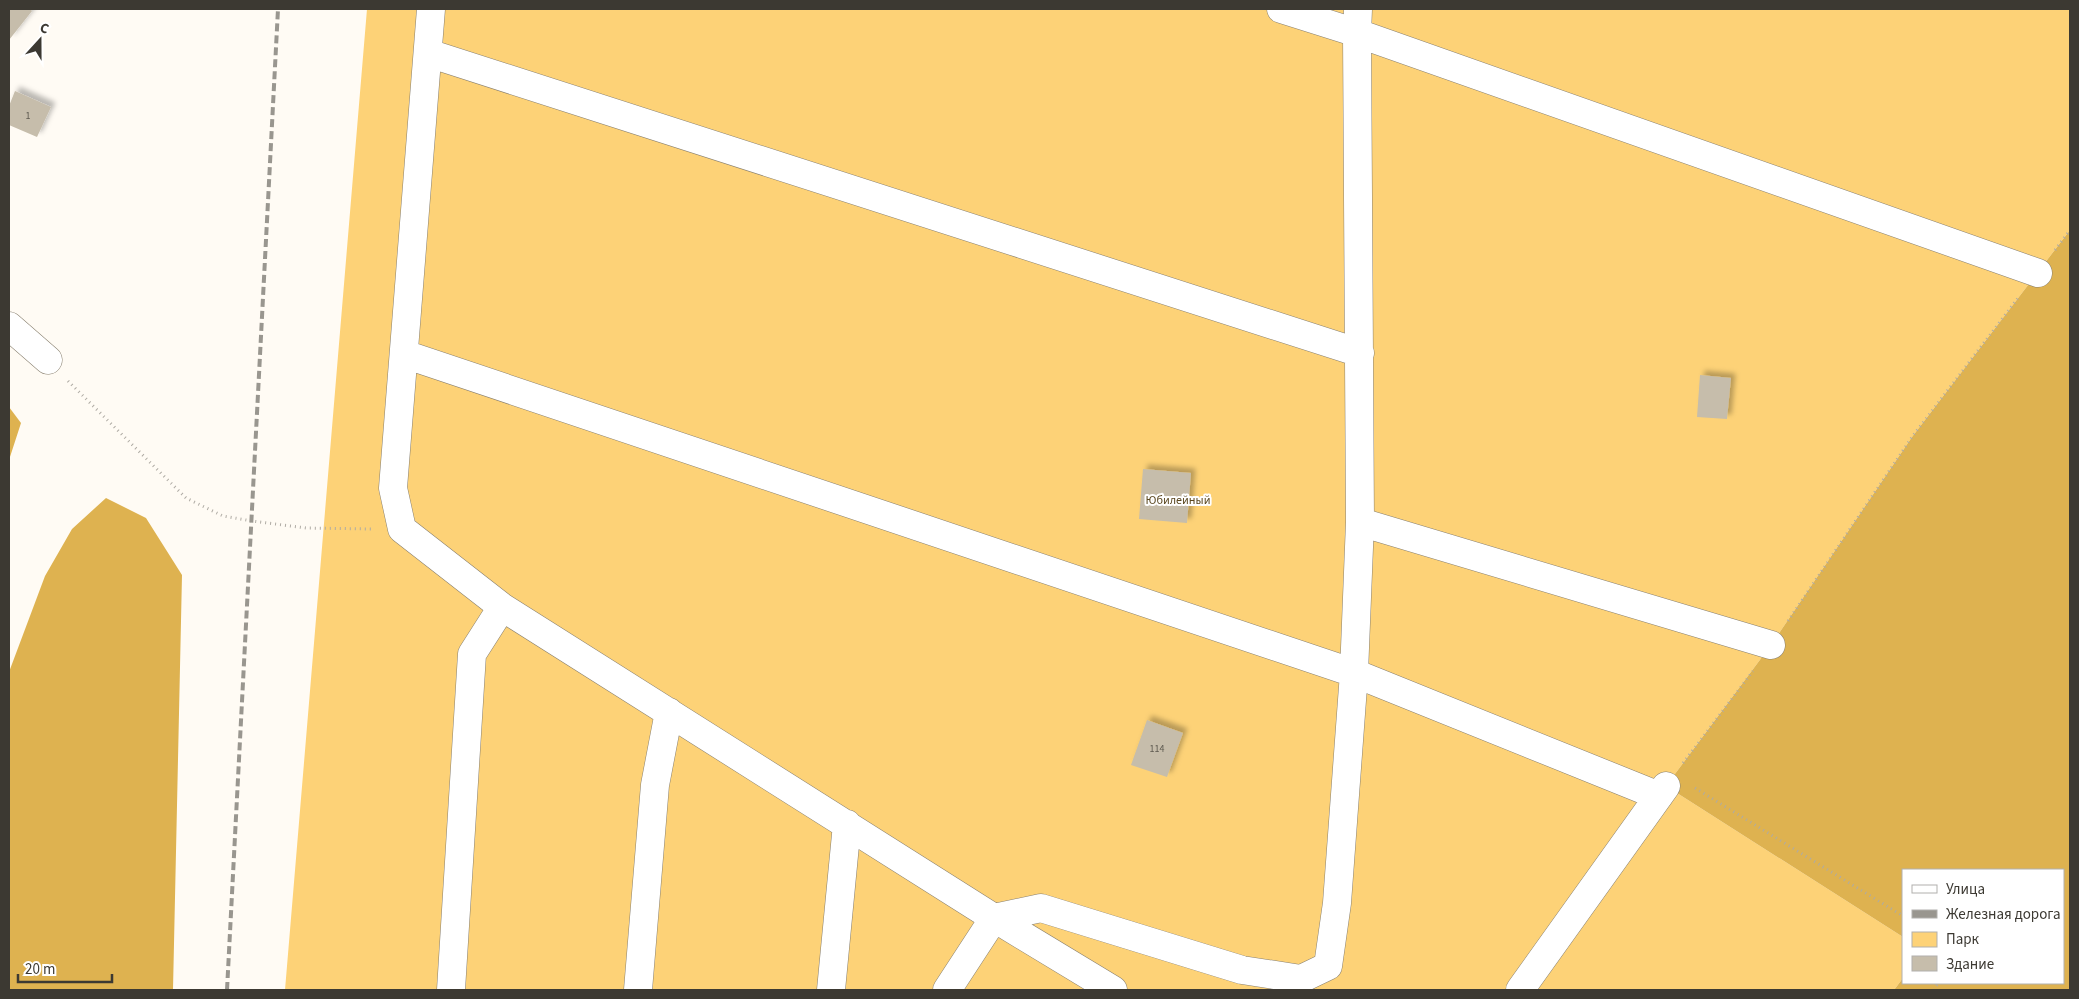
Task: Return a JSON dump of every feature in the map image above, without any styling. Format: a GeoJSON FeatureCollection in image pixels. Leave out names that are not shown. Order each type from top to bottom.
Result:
{"type":"FeatureCollection","features":[{"type":"Feature","properties":{"kind":"street"},"geometry":{"type":"LineString","coordinates":[[431,9],[393,488],[402,529],[502,607],[994,918],[1113,990]]}},
{"type":"Feature","properties":{"kind":"street"},"geometry":{"type":"LineString","coordinates":[[1282,9],[1358,21],[2038,273]]}},
{"type":"Feature","properties":{"kind":"street"},"geometry":{"type":"LineString","coordinates":[[947,990],[994,918],[1041,908],[1242,970],[1301,979],[1328,966],[1337,904],[1354,672],[1360,522],[1358,21]]}},
{"type":"Feature","properties":{"kind":"street"},"geometry":{"type":"LineString","coordinates":[[428,53],[1360,353]]}},
{"type":"Feature","properties":{"kind":"street"},"geometry":{"type":"LineString","coordinates":[[9,326],[48,360]]}},
{"type":"Feature","properties":{"kind":"street"},"geometry":{"type":"LineString","coordinates":[[404,354],[1354,672],[1666,786],[1520,990]]}},
{"type":"Feature","properties":{"kind":"street"},"geometry":{"type":"LineString","coordinates":[[1360,522],[1772,645]]}},
{"type":"Feature","properties":{"kind":"street"},"geometry":{"type":"LineString","coordinates":[[451,990],[472,654],[502,607]]}},
{"type":"Feature","properties":{"kind":"street"},"geometry":{"type":"LineString","coordinates":[[638,990],[655,785],[669,712]]}},
{"type":"Feature","properties":{"kind":"street"},"geometry":{"type":"LineString","coordinates":[[831,990],[847,824]]}},
{"type":"Feature","properties":{"kind":"path"},"geometry":{"type":"LineString","coordinates":[[1902,915],[1666,786],[1772,645],[1912,437],[2070,230]]}},
{"type":"Feature","properties":{"kind":"path"},"geometry":{"type":"LineString","coordinates":[[48,360],[186,498],[223,516],[306,528],[402,529]]}},
{"type":"Feature","properties":{"kind":"green space","name":"Юбилейный"},"geometry":{"type":"Polygon","coordinates":[[[367,9],[2070,9],[2070,230],[1912,437],[1771,645],[1666,786],[1902,936],[1902,979],[1894,990],[285,990],[367,9]]]}},
{"type":"Feature","properties":{"kind":"shaded area"},"geometry":{"type":"Polygon","coordinates":[[[2070,230],[2070,990],[1894,990],[1902,979],[1902,984],[2064,984],[2064,869],[1902,869],[1902,936],[1666,786],[1771,645],[1912,437],[2070,230]]]}},
{"type":"Feature","properties":{"kind":"shaded area"},"geometry":{"type":"Polygon","coordinates":[[[9,407],[21,423],[9,460],[9,407]]]}},
{"type":"Feature","properties":{"kind":"shaded area"},"geometry":{"type":"Polygon","coordinates":[[[106,498],[146,518],[182,575],[173,990],[9,990],[9,672],[45,576],[72,529],[106,498]]]}},
{"type":"Feature","properties":{"kind":"building"},"geometry":{"type":"Polygon","coordinates":[[[9,9],[30,9],[32,11],[9,40],[9,9]]]}},
{"type":"Feature","properties":{"kind":"building"},"geometry":{"type":"Polygon","coordinates":[[[15,91],[51,107],[37,137],[9,125],[9,106],[15,91]]]}},
{"type":"Feature","properties":{"kind":"building"},"geometry":{"type":"Polygon","coordinates":[[[1700,375],[1731,378],[1727,419],[1697,417],[1700,375]]]}},
{"type":"Feature","properties":{"kind":"building"},"geometry":{"type":"Polygon","coordinates":[[[1143,469],[1191,473],[1187,523],[1139,519],[1143,469]]]}},
{"type":"Feature","properties":{"kind":"building"},"geometry":{"type":"Polygon","coordinates":[[[1147,720],[1183,733],[1167,777],[1131,765],[1147,720]]]}},
{"type":"Feature","properties":{"kind":"railway"},"geometry":{"type":"LineString","coordinates":[[227,990],[278,9]]}}]}
